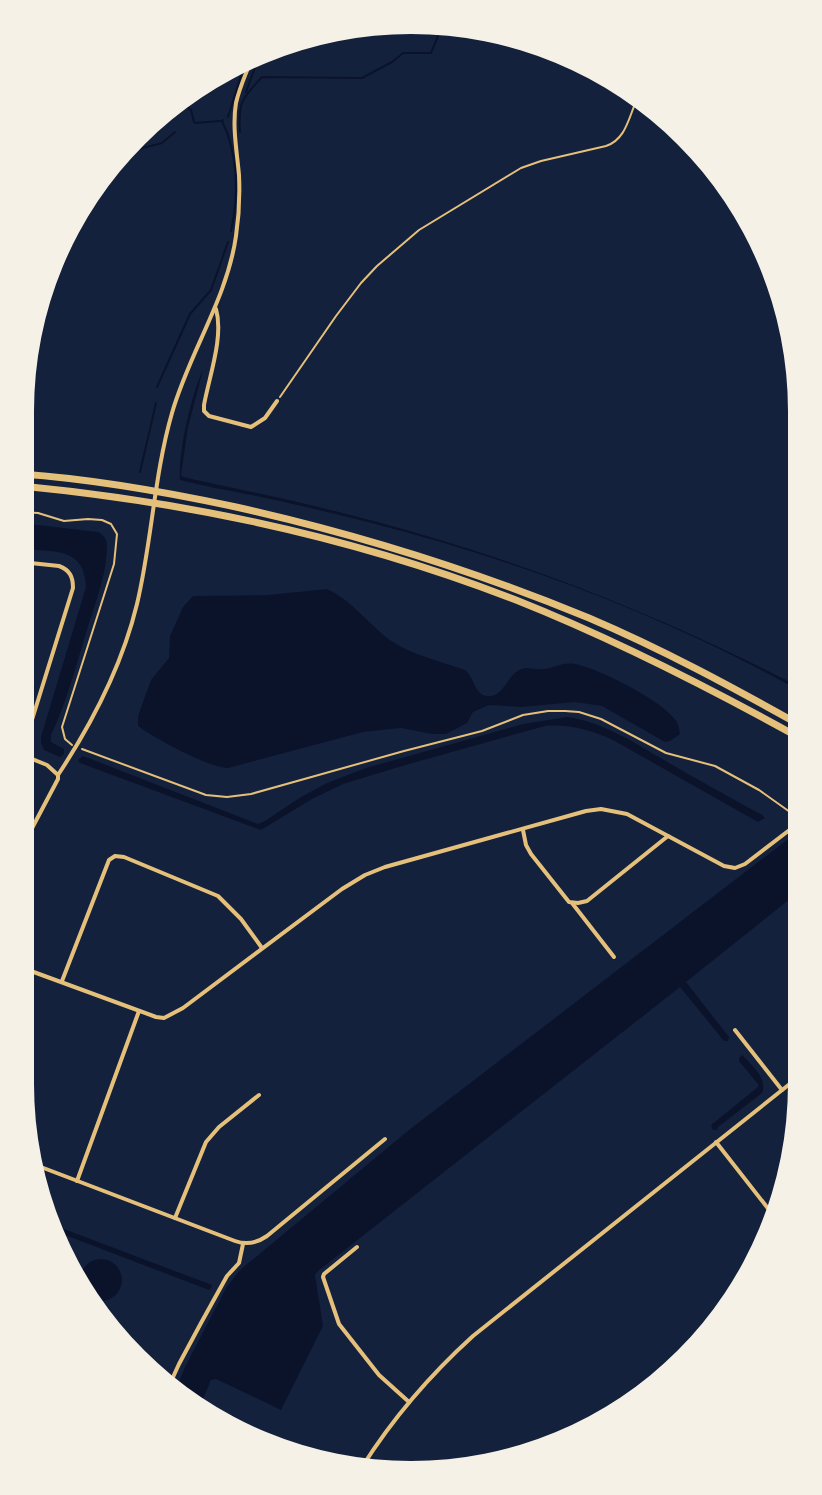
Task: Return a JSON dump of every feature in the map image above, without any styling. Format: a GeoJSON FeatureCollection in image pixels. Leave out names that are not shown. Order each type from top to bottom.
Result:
{"type":"FeatureCollection","features":[{"type":"Feature","properties":{"kind":"highway"},"geometry":{"type":"LineString","coordinates":[[34,476],[201,500],[318,527],[449,565],[591,619],[679,660],[788,719]]}},
{"type":"Feature","properties":{"kind":"highway"},"geometry":{"type":"LineString","coordinates":[[34,488],[137,500],[259,523],[311,535],[448,576],[588,630],[711,689],[788,731]]}},
{"type":"Feature","properties":{"kind":"street"},"geometry":{"type":"LineString","coordinates":[[34,824],[58,775],[98,707],[126,642],[140,592],[163,451],[178,394],[215,307],[236,239],[240,202],[236,104],[246,72]]}},
{"type":"Feature","properties":{"kind":"street"},"geometry":{"type":"LineString","coordinates":[[215,307],[219,321],[218,334],[204,411],[209,416],[251,427],[265,418],[277,401]]}},
{"type":"Feature","properties":{"kind":"street"},"geometry":{"type":"LineString","coordinates":[[34,563],[64,568],[72,577],[73,588],[34,712]]}},
{"type":"Feature","properties":{"kind":"street"},"geometry":{"type":"LineString","coordinates":[[34,760],[47,765],[58,775]]}},
{"type":"Feature","properties":{"kind":"street"},"geometry":{"type":"LineString","coordinates":[[34,972],[164,1018],[174,1014],[342,889],[385,867],[601,809],[627,814],[724,866],[735,868],[745,864],[788,830]]}},
{"type":"Feature","properties":{"kind":"street"},"geometry":{"type":"LineString","coordinates":[[523,830],[531,854],[614,957]]}},
{"type":"Feature","properties":{"kind":"street"},"geometry":{"type":"LineString","coordinates":[[572,903],[587,901],[668,836]]}},
{"type":"Feature","properties":{"kind":"street"},"geometry":{"type":"LineString","coordinates":[[62,981],[109,860],[115,856],[218,896],[241,919],[262,948]]}},
{"type":"Feature","properties":{"kind":"street"},"geometry":{"type":"LineString","coordinates":[[77,1181],[139,1011]]}},
{"type":"Feature","properties":{"kind":"street"},"geometry":{"type":"LineString","coordinates":[[735,1030],[782,1090]]}},
{"type":"Feature","properties":{"kind":"street"},"geometry":{"type":"LineString","coordinates":[[368,1459],[409,1402],[447,1360],[484,1326],[788,1085]]}},
{"type":"Feature","properties":{"kind":"street"},"geometry":{"type":"LineString","coordinates":[[175,1218],[206,1142],[219,1127],[259,1095]]}},
{"type":"Feature","properties":{"kind":"street"},"geometry":{"type":"LineString","coordinates":[[44,1168],[243,1244],[262,1240],[385,1139]]}},
{"type":"Feature","properties":{"kind":"street"},"geometry":{"type":"LineString","coordinates":[[716,1142],[767,1207]]}},
{"type":"Feature","properties":{"kind":"street"},"geometry":{"type":"LineString","coordinates":[[173,1377],[227,1276],[239,1263],[243,1244]]}},
{"type":"Feature","properties":{"kind":"street"},"geometry":{"type":"LineString","coordinates":[[357,1247],[323,1277],[339,1324],[379,1375],[409,1402]]}},
{"type":"Feature","properties":{"kind":"path"},"geometry":{"type":"LineString","coordinates":[[277,401],[361,283],[408,239],[430,222],[521,168],[616,142],[634,107]]}},
{"type":"Feature","properties":{"kind":"path"},"geometry":{"type":"LineString","coordinates":[[34,513],[64,521],[102,520],[113,526],[117,534],[115,559],[62,727],[65,739],[76,746],[206,795],[227,797],[251,794],[482,731],[523,715],[548,711],[579,712],[601,719],[666,753],[715,766],[773,799],[788,811]]}},
{"type":"Feature","properties":{"kind":"water"},"geometry":{"type":"Polygon","coordinates":[[[203,370],[188,427],[183,477],[307,504],[477,551],[613,601],[702,639],[788,681],[788,685],[663,623],[520,567],[359,520],[180,480],[186,424],[203,370]]]}},
{"type":"Feature","properties":{"kind":"water"},"geometry":{"type":"Polygon","coordinates":[[[34,525],[98,532],[107,544],[100,589],[67,697],[51,735],[51,742],[64,749],[60,757],[44,750],[41,737],[86,587],[80,564],[73,558],[34,550],[34,525]]]}},
{"type":"Feature","properties":{"kind":"water"},"geometry":{"type":"Polygon","coordinates":[[[327,589],[344,599],[398,645],[465,670],[483,695],[499,693],[520,670],[575,664],[612,678],[655,702],[675,719],[680,734],[665,742],[602,706],[575,702],[521,707],[489,705],[473,712],[467,723],[446,734],[401,728],[363,732],[228,768],[195,758],[138,726],[138,716],[151,680],[169,658],[170,636],[183,607],[193,596],[268,595],[327,589]]]}},
{"type":"Feature","properties":{"kind":"water"},"geometry":{"type":"Polygon","coordinates":[[[567,717],[593,723],[617,734],[765,818],[758,822],[613,740],[563,726],[545,726],[343,784],[261,830],[78,760],[83,756],[258,824],[327,783],[366,768],[523,724],[567,717]]]}},
{"type":"Feature","properties":{"kind":"water"},"geometry":{"type":"Polygon","coordinates":[[[788,839],[788,901],[686,982],[729,1037],[728,1041],[724,1041],[680,987],[318,1271],[315,1275],[323,1326],[281,1410],[216,1379],[211,1380],[203,1398],[179,1381],[226,1288],[240,1270],[409,1130],[788,839]]]}},
{"type":"Feature","properties":{"kind":"water"},"geometry":{"type":"Polygon","coordinates":[[[742,1055],[761,1077],[762,1093],[717,1130],[713,1130],[711,1125],[758,1087],[739,1061],[742,1055]]]}},
{"type":"Feature","properties":{"kind":"water"},"geometry":{"type":"Polygon","coordinates":[[[63,1229],[212,1285],[209,1290],[66,1235],[63,1229]]]}},
{"type":"Feature","properties":{"kind":"water"},"geometry":{"type":"Polygon","coordinates":[[[101,1259],[116,1265],[122,1280],[116,1295],[103,1300],[84,1269],[86,1265],[101,1259]]]}},
{"type":"Feature","properties":{"kind":"waterway"},"geometry":{"type":"LineString","coordinates":[[240,132],[243,101],[262,77],[362,78],[403,53],[431,53],[438,35]]}},
{"type":"Feature","properties":{"kind":"waterway"},"geometry":{"type":"LineString","coordinates":[[246,92],[255,68]]}},
{"type":"Feature","properties":{"kind":"waterway"},"geometry":{"type":"LineString","coordinates":[[228,117],[241,75]]}},
{"type":"Feature","properties":{"kind":"waterway"},"geometry":{"type":"LineString","coordinates":[[188,107],[195,123],[220,121]]}},
{"type":"Feature","properties":{"kind":"waterway"},"geometry":{"type":"LineString","coordinates":[[223,120],[236,175],[231,231]]}},
{"type":"Feature","properties":{"kind":"waterway"},"geometry":{"type":"LineString","coordinates":[[140,149],[162,143],[175,132]]}},
{"type":"Feature","properties":{"kind":"waterway"},"geometry":{"type":"LineString","coordinates":[[157,387],[190,314],[211,290],[228,242]]}},
{"type":"Feature","properties":{"kind":"waterway"},"geometry":{"type":"LineString","coordinates":[[140,472],[156,403]]}}]}
